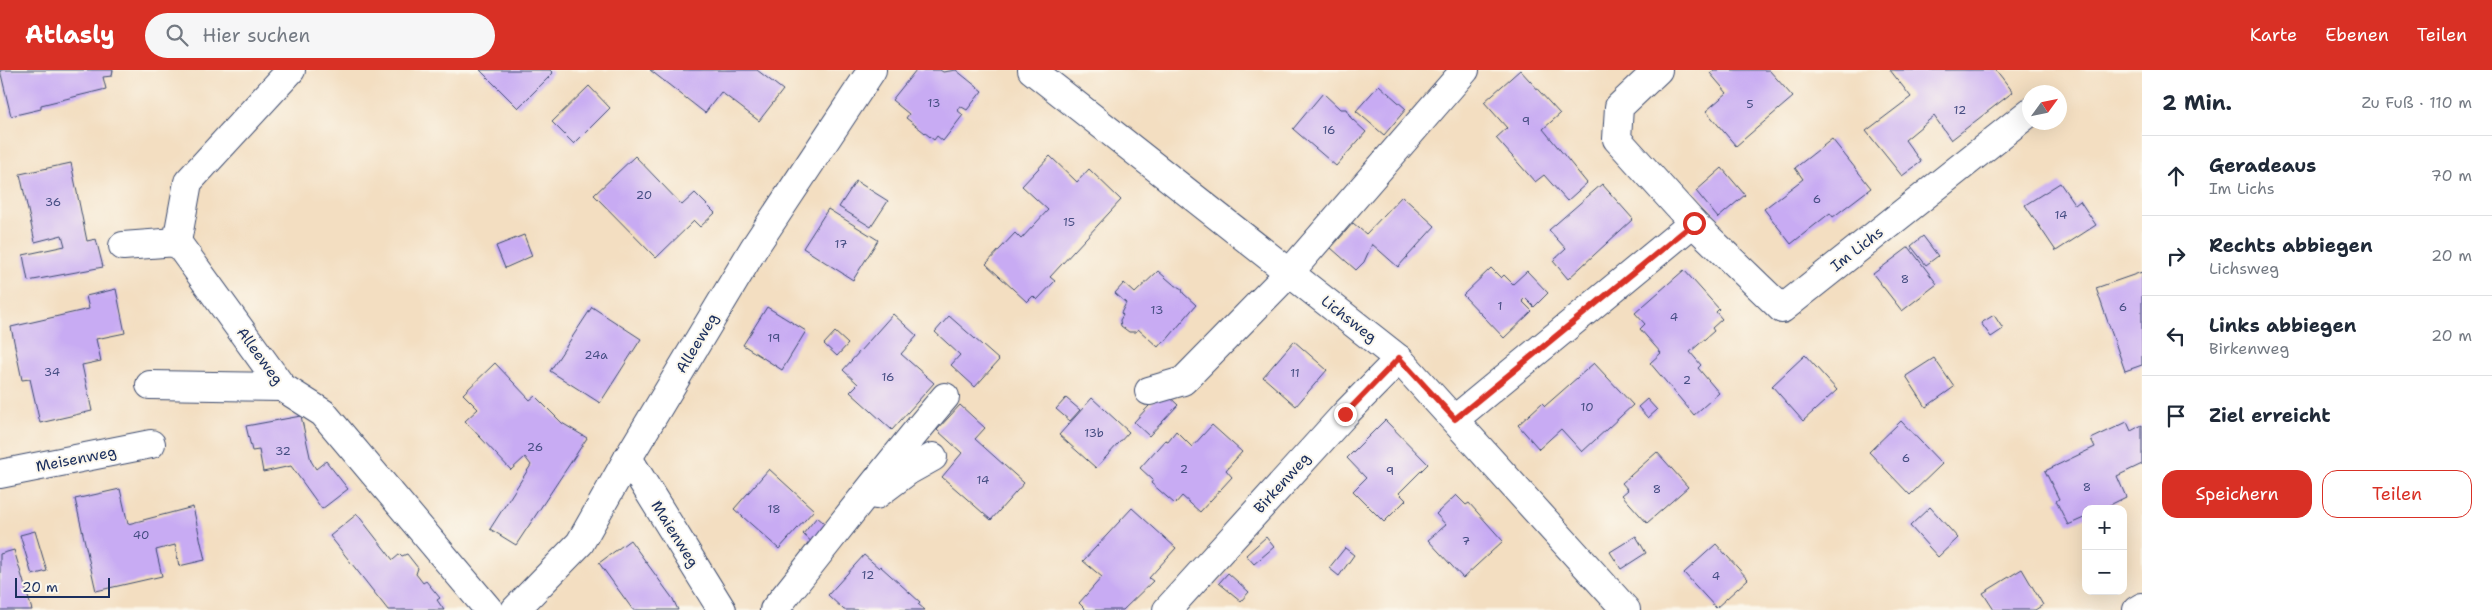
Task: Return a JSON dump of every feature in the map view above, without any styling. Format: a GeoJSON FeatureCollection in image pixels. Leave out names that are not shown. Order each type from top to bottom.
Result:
{"type":"FeatureCollection","features":[{"type":"Feature","properties":{"kind":"street"},"geometry":{"type":"LineString","coordinates":[[123,246],[177,242],[188,182],[291,70]]}},
{"type":"Feature","properties":{"kind":"street","name":"Alleeweg"},"geometry":{"type":"LineString","coordinates":[[515,610],[580,543],[628,458],[754,248],[872,70]]}},
{"type":"Feature","properties":{"kind":"street","name":"Lichsweg"},"geometry":{"type":"LineString","coordinates":[[1032,70],[1399,358],[1626,610]]}},
{"type":"Feature","properties":{"kind":"street"},"geometry":{"type":"LineString","coordinates":[[1149,392],[1183,381],[1290,272],[1464,70]]}},
{"type":"Feature","properties":{"kind":"street","name":"Im Lichs"},"geometry":{"type":"LineString","coordinates":[[1658,70],[1619,107],[1617,139],[1694,223],[1782,309],[2022,118]]}},
{"type":"Feature","properties":{"kind":"street"},"geometry":{"type":"LineString","coordinates":[[1455,419],[1694,223]]}},
{"type":"Feature","properties":{"kind":"street","name":"Alleeweg"},"geometry":{"type":"LineString","coordinates":[[177,242],[282,387],[322,413],[489,610]]}},
{"type":"Feature","properties":{"kind":"street","name":"Birkenweg"},"geometry":{"type":"LineString","coordinates":[[1168,610],[1345,414],[1399,358]]}},
{"type":"Feature","properties":{"kind":"street"},"geometry":{"type":"LineString","coordinates":[[150,385],[282,387]]}},
{"type":"Feature","properties":{"kind":"street"},"geometry":{"type":"LineString","coordinates":[[774,610],[851,513],[882,470],[945,397]]}},
{"type":"Feature","properties":{"kind":"street","name":"Meisenweg"},"geometry":{"type":"LineString","coordinates":[[0,474],[151,444]]}},
{"type":"Feature","properties":{"kind":"street"},"geometry":{"type":"LineString","coordinates":[[851,513],[908,471],[933,457]]}},
{"type":"Feature","properties":{"kind":"street","name":"Maienweg"},"geometry":{"type":"LineString","coordinates":[[628,458],[722,610]]}},
{"type":"Feature","properties":{"kind":"street"},"geometry":{"type":"LineString","coordinates":[[2137,610],[2142,607]]}},
{"type":"Feature","properties":{"kind":"building"},"geometry":{"type":"Polygon","coordinates":[[[0,70],[113,70],[112,76],[103,77],[106,89],[41,105],[41,109],[11,116],[0,70]]]}},
{"type":"Feature","properties":{"kind":"building"},"geometry":{"type":"Polygon","coordinates":[[[480,70],[550,70],[553,73],[518,108],[480,70]]]}},
{"type":"Feature","properties":{"kind":"building"},"geometry":{"type":"Polygon","coordinates":[[[650,70],[757,70],[783,90],[759,121],[721,92],[705,113],[650,70]]]}},
{"type":"Feature","properties":{"kind":"building"},"geometry":{"type":"Polygon","coordinates":[[[916,70],[940,70],[943,72],[956,70],[982,91],[967,110],[960,106],[957,110],[963,115],[943,141],[937,136],[934,140],[906,118],[909,114],[892,100],[916,70]]]}},
{"type":"Feature","properties":{"kind":"building"},"geometry":{"type":"Polygon","coordinates":[[[1520,70],[1560,114],[1543,129],[1587,183],[1567,201],[1544,175],[1535,182],[1496,138],[1507,128],[1484,102],[1520,70]]]}},
{"type":"Feature","properties":{"kind":"building"},"geometry":{"type":"Polygon","coordinates":[[[1714,70],[1769,70],[1793,97],[1736,146],[1706,111],[1727,93],[1710,73],[1714,70]]]}},
{"type":"Feature","properties":{"kind":"building"},"geometry":{"type":"Polygon","coordinates":[[[1890,70],[1996,70],[2013,92],[1951,140],[1934,116],[1905,140],[1921,162],[1902,176],[1866,131],[1911,97],[1890,70]]]}},
{"type":"Feature","properties":{"kind":"building"},"geometry":{"type":"Polygon","coordinates":[[[1379,85],[1406,109],[1384,135],[1356,111],[1379,85]]]}},
{"type":"Feature","properties":{"kind":"building"},"geometry":{"type":"Polygon","coordinates":[[[589,86],[610,108],[574,144],[552,122],[589,86]]]}},
{"type":"Feature","properties":{"kind":"building"},"geometry":{"type":"Polygon","coordinates":[[[1323,93],[1340,109],[1346,109],[1351,118],[1366,132],[1336,166],[1293,129],[1323,93]]]}},
{"type":"Feature","properties":{"kind":"building"},"geometry":{"type":"Polygon","coordinates":[[[1832,139],[1871,188],[1833,217],[1830,213],[1791,244],[1764,209],[1803,179],[1795,168],[1832,139]]]}},
{"type":"Feature","properties":{"kind":"building"},"geometry":{"type":"Polygon","coordinates":[[[635,156],[682,205],[695,193],[715,213],[700,227],[694,221],[656,258],[594,195],[635,156]]]}},
{"type":"Feature","properties":{"kind":"building"},"geometry":{"type":"Polygon","coordinates":[[[1050,156],[1077,182],[1089,169],[1121,200],[1050,277],[1055,281],[1037,300],[1033,296],[1027,302],[986,264],[1015,233],[1021,239],[1048,210],[1022,186],[1050,156]]]}},
{"type":"Feature","properties":{"kind":"building"},"geometry":{"type":"Polygon","coordinates":[[[71,163],[87,241],[96,239],[103,267],[28,281],[23,255],[65,246],[62,235],[35,242],[20,174],[71,163]]]}},
{"type":"Feature","properties":{"kind":"building"},"geometry":{"type":"Polygon","coordinates":[[[1722,168],[1745,195],[1718,218],[1696,191],[1722,168]]]}},
{"type":"Feature","properties":{"kind":"building"},"geometry":{"type":"Polygon","coordinates":[[[856,181],[888,201],[871,227],[839,207],[856,181]]]}},
{"type":"Feature","properties":{"kind":"building"},"geometry":{"type":"Polygon","coordinates":[[[2060,183],[2075,205],[2080,201],[2096,225],[2056,251],[2025,205],[2060,183]]]}},
{"type":"Feature","properties":{"kind":"building"},"geometry":{"type":"Polygon","coordinates":[[[1602,184],[1633,219],[1568,279],[1553,261],[1566,249],[1549,230],[1602,184]]]}},
{"type":"Feature","properties":{"kind":"building"},"geometry":{"type":"Polygon","coordinates":[[[1402,196],[1435,226],[1398,267],[1372,244],[1364,262],[1356,270],[1331,248],[1353,223],[1366,234],[1402,196]]]}},
{"type":"Feature","properties":{"kind":"building"},"geometry":{"type":"Polygon","coordinates":[[[828,209],[878,240],[853,280],[803,248],[828,209]]]}},
{"type":"Feature","properties":{"kind":"building"},"geometry":{"type":"Polygon","coordinates":[[[524,235],[532,256],[505,268],[496,246],[524,235]]]}},
{"type":"Feature","properties":{"kind":"building"},"geometry":{"type":"Polygon","coordinates":[[[1923,236],[1938,256],[1926,265],[1911,246],[1923,236]]]}},
{"type":"Feature","properties":{"kind":"building"},"geometry":{"type":"Polygon","coordinates":[[[1909,247],[1937,284],[1902,311],[1873,274],[1909,247]]]}},
{"type":"Feature","properties":{"kind":"building"},"geometry":{"type":"Polygon","coordinates":[[[1491,268],[1501,278],[1504,275],[1513,284],[1527,271],[1548,293],[1534,307],[1525,298],[1522,301],[1532,311],[1504,338],[1463,295],[1491,268]]]}},
{"type":"Feature","properties":{"kind":"building"},"geometry":{"type":"Polygon","coordinates":[[[1684,270],[1719,309],[1716,312],[1722,319],[1712,328],[1714,331],[1690,352],[1701,365],[1698,368],[1719,393],[1694,415],[1650,363],[1661,353],[1640,329],[1645,324],[1635,313],[1684,270]]]}},
{"type":"Feature","properties":{"kind":"building"},"geometry":{"type":"Polygon","coordinates":[[[1158,271],[1182,289],[1183,293],[1196,305],[1165,342],[1163,341],[1158,347],[1138,329],[1136,332],[1129,332],[1121,326],[1120,320],[1123,315],[1121,313],[1126,303],[1115,293],[1124,283],[1135,293],[1158,271]]]}},
{"type":"Feature","properties":{"kind":"building"},"geometry":{"type":"Polygon","coordinates":[[[2142,272],[2142,365],[2125,371],[2096,288],[2142,272]]]}},
{"type":"Feature","properties":{"kind":"building"},"geometry":{"type":"Polygon","coordinates":[[[116,289],[125,333],[96,339],[101,361],[82,365],[92,411],[40,423],[30,379],[22,380],[11,327],[89,309],[86,296],[116,289]]]}},
{"type":"Feature","properties":{"kind":"building"},"geometry":{"type":"Polygon","coordinates":[[[592,307],[641,339],[600,403],[550,371],[592,307]]]}},
{"type":"Feature","properties":{"kind":"building"},"geometry":{"type":"Polygon","coordinates":[[[767,307],[806,331],[782,370],[743,345],[767,307]]]}},
{"type":"Feature","properties":{"kind":"building"},"geometry":{"type":"Polygon","coordinates":[[[893,314],[917,336],[901,354],[934,383],[892,430],[850,392],[858,384],[843,370],[893,314]]]}},
{"type":"Feature","properties":{"kind":"building"},"geometry":{"type":"Polygon","coordinates":[[[1994,315],[2003,329],[1991,337],[1981,323],[1994,315]]]}},
{"type":"Feature","properties":{"kind":"building"},"geometry":{"type":"Polygon","coordinates":[[[949,316],[999,360],[975,387],[951,365],[960,355],[935,332],[949,316]]]}},
{"type":"Feature","properties":{"kind":"building"},"geometry":{"type":"Polygon","coordinates":[[[835,332],[848,344],[837,356],[824,344],[835,332]]]}},
{"type":"Feature","properties":{"kind":"building"},"geometry":{"type":"Polygon","coordinates":[[[1294,341],[1327,370],[1296,406],[1263,377],[1294,341]]]}},
{"type":"Feature","properties":{"kind":"building"},"geometry":{"type":"Polygon","coordinates":[[[1805,355],[1837,390],[1803,421],[1772,386],[1805,355]]]}},
{"type":"Feature","properties":{"kind":"building"},"geometry":{"type":"Polygon","coordinates":[[[1934,358],[1954,387],[1926,407],[1906,376],[1934,358]]]}},
{"type":"Feature","properties":{"kind":"building"},"geometry":{"type":"Polygon","coordinates":[[[495,363],[530,400],[535,396],[562,423],[587,438],[516,545],[490,529],[531,465],[525,457],[511,470],[465,421],[478,409],[463,394],[495,363]]]}},
{"type":"Feature","properties":{"kind":"building"},"geometry":{"type":"Polygon","coordinates":[[[1594,363],[1633,405],[1582,452],[1561,429],[1539,449],[1518,425],[1542,403],[1545,406],[1594,363]]]}},
{"type":"Feature","properties":{"kind":"building"},"geometry":{"type":"Polygon","coordinates":[[[1163,391],[1178,405],[1149,436],[1134,422],[1163,391]]]}},
{"type":"Feature","properties":{"kind":"building"},"geometry":{"type":"Polygon","coordinates":[[[1066,398],[1080,410],[1070,421],[1056,409],[1066,398]]]}},
{"type":"Feature","properties":{"kind":"building"},"geometry":{"type":"Polygon","coordinates":[[[1092,398],[1129,432],[1096,468],[1059,435],[1092,398]]]}},
{"type":"Feature","properties":{"kind":"building"},"geometry":{"type":"Polygon","coordinates":[[[1647,399],[1657,410],[1648,418],[1638,407],[1647,399]]]}},
{"type":"Feature","properties":{"kind":"building"},"geometry":{"type":"Polygon","coordinates":[[[960,405],[985,428],[975,439],[1024,483],[991,520],[942,477],[962,453],[937,430],[960,405]]]}},
{"type":"Feature","properties":{"kind":"building"},"geometry":{"type":"Polygon","coordinates":[[[301,416],[311,461],[316,469],[326,461],[348,489],[322,509],[291,466],[263,472],[259,450],[252,451],[246,426],[301,416]]]}},
{"type":"Feature","properties":{"kind":"building"},"geometry":{"type":"Polygon","coordinates":[[[1385,420],[1428,464],[1399,493],[1406,500],[1384,522],[1353,491],[1366,478],[1347,458],[1385,420]]]}},
{"type":"Feature","properties":{"kind":"building"},"geometry":{"type":"Polygon","coordinates":[[[1901,421],[1942,464],[1910,495],[1869,452],[1901,421]]]}},
{"type":"Feature","properties":{"kind":"building"},"geometry":{"type":"Polygon","coordinates":[[[2127,422],[2131,431],[2142,425],[2142,464],[2117,476],[2126,497],[2110,505],[2082,505],[2082,519],[2068,525],[2056,501],[2059,499],[2045,471],[2095,447],[2091,439],[2127,422]]]}},
{"type":"Feature","properties":{"kind":"building"},"geometry":{"type":"Polygon","coordinates":[[[1212,425],[1242,452],[1226,470],[1232,477],[1200,512],[1182,496],[1175,504],[1151,483],[1153,480],[1140,468],[1165,440],[1168,441],[1176,431],[1192,447],[1212,425]]]}},
{"type":"Feature","properties":{"kind":"building"},"geometry":{"type":"Polygon","coordinates":[[[1657,452],[1688,487],[1647,523],[1622,495],[1628,490],[1622,483],[1657,452]]]}},
{"type":"Feature","properties":{"kind":"building"},"geometry":{"type":"Polygon","coordinates":[[[769,469],[814,510],[779,549],[734,509],[769,469]]]}},
{"type":"Feature","properties":{"kind":"building"},"geometry":{"type":"Polygon","coordinates":[[[120,489],[128,524],[193,507],[205,560],[179,566],[175,545],[156,550],[162,576],[96,591],[75,499],[120,489]]]}},
{"type":"Feature","properties":{"kind":"building"},"geometry":{"type":"Polygon","coordinates":[[[1456,495],[1466,505],[1469,503],[1503,541],[1463,578],[1428,540],[1446,525],[1436,514],[1456,495]]]}},
{"type":"Feature","properties":{"kind":"building"},"geometry":{"type":"Polygon","coordinates":[[[1930,507],[1958,538],[1938,557],[1910,526],[1930,507]]]}},
{"type":"Feature","properties":{"kind":"building"},"geometry":{"type":"Polygon","coordinates":[[[1132,508],[1176,548],[1149,578],[1153,581],[1123,610],[1086,610],[1079,603],[1102,577],[1083,561],[1132,508]]]}},
{"type":"Feature","properties":{"kind":"building"},"geometry":{"type":"Polygon","coordinates":[[[357,514],[393,560],[400,554],[402,556],[407,554],[418,568],[416,574],[423,583],[426,581],[440,598],[437,600],[444,610],[388,610],[330,536],[357,514]]]}},
{"type":"Feature","properties":{"kind":"building"},"geometry":{"type":"Polygon","coordinates":[[[817,517],[830,528],[815,545],[803,534],[817,517]]]}},
{"type":"Feature","properties":{"kind":"building"},"geometry":{"type":"Polygon","coordinates":[[[35,531],[47,571],[32,575],[20,535],[35,531]]]}},
{"type":"Feature","properties":{"kind":"building"},"geometry":{"type":"Polygon","coordinates":[[[1636,536],[1646,553],[1621,569],[1610,552],[1636,536]]]}},
{"type":"Feature","properties":{"kind":"building"},"geometry":{"type":"Polygon","coordinates":[[[1266,537],[1274,547],[1254,564],[1246,555],[1266,537]]]}},
{"type":"Feature","properties":{"kind":"building"},"geometry":{"type":"Polygon","coordinates":[[[630,540],[673,599],[678,610],[633,610],[599,563],[630,540]]]}},
{"type":"Feature","properties":{"kind":"building"},"geometry":{"type":"Polygon","coordinates":[[[1716,544],[1748,579],[1716,608],[1684,573],[1716,544]]]}},
{"type":"Feature","properties":{"kind":"building"},"geometry":{"type":"Polygon","coordinates":[[[1345,548],[1354,555],[1339,576],[1329,568],[1345,548]]]}},
{"type":"Feature","properties":{"kind":"building"},"geometry":{"type":"Polygon","coordinates":[[[14,550],[32,610],[0,610],[0,554],[14,550]]]}},
{"type":"Feature","properties":{"kind":"building"},"geometry":{"type":"Polygon","coordinates":[[[864,555],[879,568],[880,566],[920,602],[918,604],[925,610],[844,610],[828,595],[864,555]]]}},
{"type":"Feature","properties":{"kind":"building"},"geometry":{"type":"Polygon","coordinates":[[[2022,569],[2043,605],[2035,610],[1994,610],[1983,593],[2022,569]]]}},
{"type":"Feature","properties":{"kind":"building"},"geometry":{"type":"Polygon","coordinates":[[[1228,573],[1249,592],[1241,601],[1219,583],[1228,573]]]}},
{"type":"Feature","properties":{"kind":"route"},"geometry":{"type":"LineString","coordinates":[[1345,414],[1399,358],[1455,419],[1694,223]]}}]}
